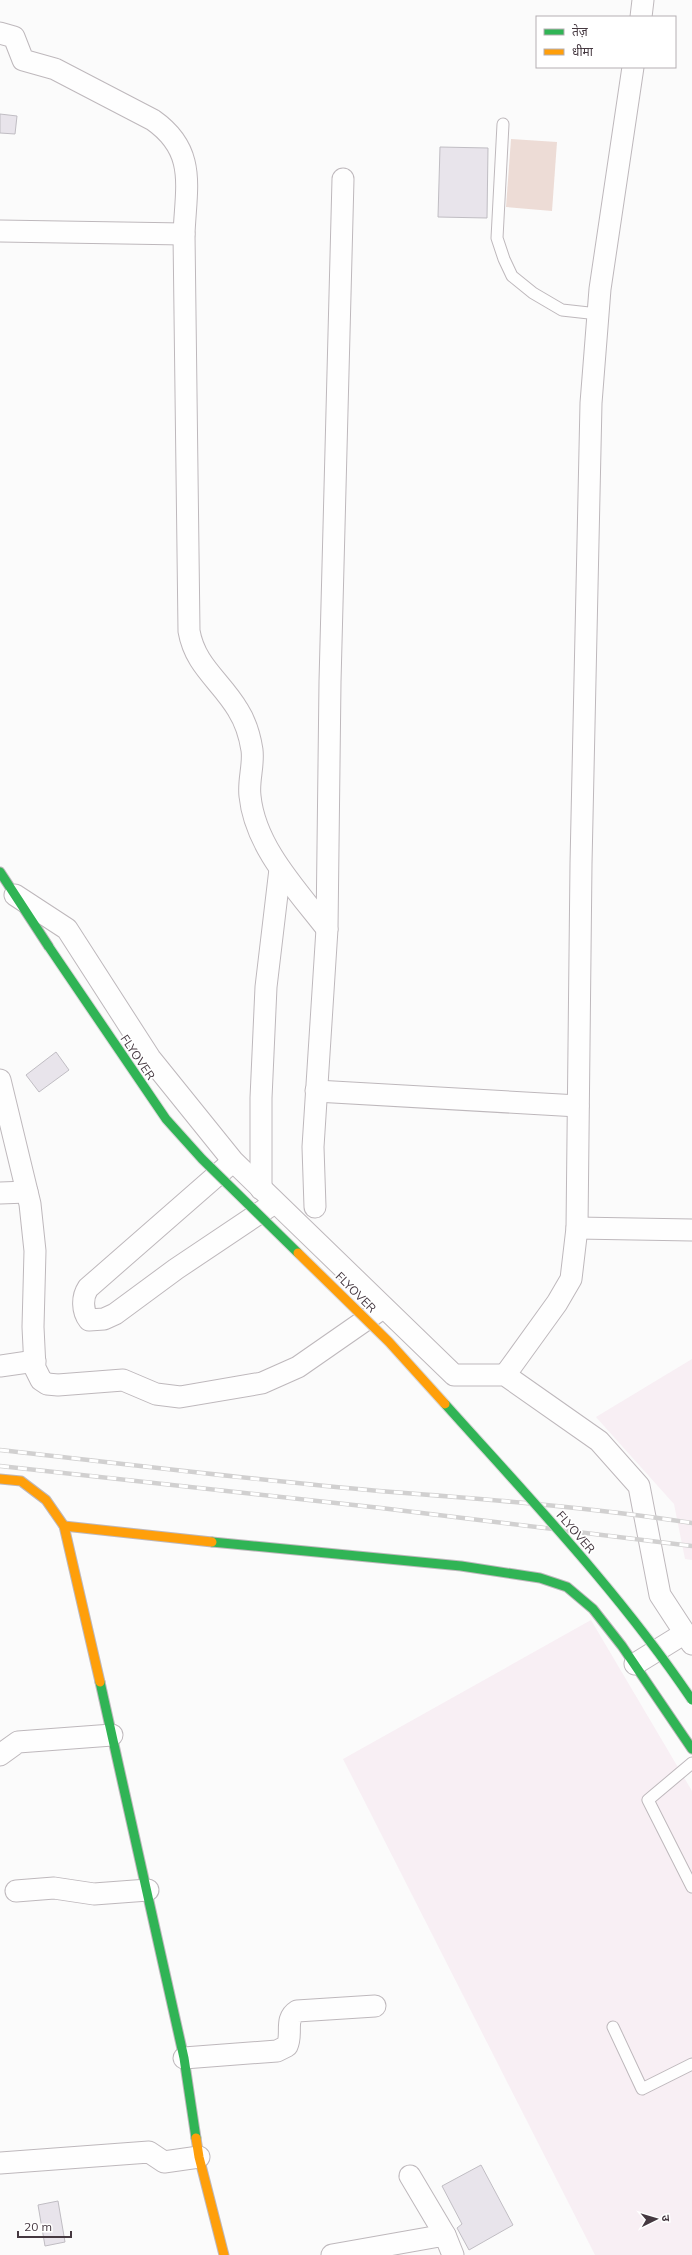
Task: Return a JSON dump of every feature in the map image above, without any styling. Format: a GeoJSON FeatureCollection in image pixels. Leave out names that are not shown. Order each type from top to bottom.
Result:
{"type":"FeatureCollection","features":[{"type":"Feature","properties":{"kind":"main road","name":"FLYOVER"},"geometry":{"type":"LineString","coordinates":[[0,872],[166,1119],[202,1160],[389,1342],[606,1584],[666,1661],[692,1700]]}},
{"type":"Feature","properties":{"kind":"main road"},"geometry":{"type":"LineString","coordinates":[[0,1479],[21,1481],[46,1500],[64,1526],[148,1890],[184,2058],[199,2157],[224,2255]]}},
{"type":"Feature","properties":{"kind":"main road"},"geometry":{"type":"LineString","coordinates":[[64,1526],[298,1551],[461,1566],[540,1578],[568,1587],[593,1608],[635,1664],[690,1746]]}},
{"type":"Feature","properties":{"kind":"street"},"geometry":{"type":"LineString","coordinates":[[641,16],[643,0]]}},
{"type":"Feature","properties":{"kind":"street"},"geometry":{"type":"LineString","coordinates":[[0,33],[14,37],[23,60],[55,69],[153,120],[168,130],[179,144],[185,161],[187,182],[184,234],[189,631],[192,647],[238,710],[246,729],[252,750],[250,796],[263,838],[280,869],[327,929]]}},
{"type":"Feature","properties":{"kind":"street"},"geometry":{"type":"LineString","coordinates":[[505,1375],[557,1303],[571,1279],[577,1228],[580,864],[591,403],[598,314],[633,68]]}},
{"type":"Feature","properties":{"kind":"street"},"geometry":{"type":"LineString","coordinates":[[315,1207],[313,1147],[327,929],[330,682],[343,179]]}},
{"type":"Feature","properties":{"kind":"street"},"geometry":{"type":"LineString","coordinates":[[0,232],[184,234]]}},
{"type":"Feature","properties":{"kind":"street"},"geometry":{"type":"LineString","coordinates":[[268,1196],[261,1098],[266,987],[280,869]]}},
{"type":"Feature","properties":{"kind":"street"},"geometry":{"type":"LineString","coordinates":[[15,895],[67,929],[150,1058],[233,1161],[454,1375],[505,1375],[599,1441],[639,1486],[660,1595],[688,1639],[635,1664]]}},
{"type":"Feature","properties":{"kind":"street"},"geometry":{"type":"LineString","coordinates":[[0,1080],[27,1192],[35,1251],[33,1327],[35,1361],[37,1375],[47,1384],[123,1380],[156,1394],[180,1397],[262,1383],[282,1376],[298,1367],[385,1307]]}},
{"type":"Feature","properties":{"kind":"street"},"geometry":{"type":"LineString","coordinates":[[316,1091],[578,1106]]}},
{"type":"Feature","properties":{"kind":"street"},"geometry":{"type":"LineString","coordinates":[[233,1161],[88,1288],[84,1295],[84,1302],[89,1320],[104,1318],[115,1314],[176,1269],[268,1196]]}},
{"type":"Feature","properties":{"kind":"street"},"geometry":{"type":"LineString","coordinates":[[0,1193],[27,1192]]}},
{"type":"Feature","properties":{"kind":"street"},"geometry":{"type":"LineString","coordinates":[[577,1228],[692,1230]]}},
{"type":"Feature","properties":{"kind":"street"},"geometry":{"type":"LineString","coordinates":[[0,1366],[35,1361]]}},
{"type":"Feature","properties":{"kind":"street"},"geometry":{"type":"LineString","coordinates":[[0,1756],[18,1742],[112,1735]]}},
{"type":"Feature","properties":{"kind":"street"},"geometry":{"type":"LineString","coordinates":[[16,1891],[54,1888],[94,1894],[148,1890]]}},
{"type":"Feature","properties":{"kind":"street"},"geometry":{"type":"LineString","coordinates":[[184,2058],[277,2051],[288,2046],[289,2023],[294,2013],[298,2011],[374,2006]]}},
{"type":"Feature","properties":{"kind":"street"},"geometry":{"type":"LineString","coordinates":[[0,2163],[149,2152],[164,2162],[199,2157]]}},
{"type":"Feature","properties":{"kind":"street"},"geometry":{"type":"LineString","coordinates":[[410,2176],[445,2234],[453,2255]]}},
{"type":"Feature","properties":{"kind":"street"},"geometry":{"type":"LineString","coordinates":[[332,2255],[445,2234]]}},
{"type":"Feature","properties":{"kind":"lane"},"geometry":{"type":"LineString","coordinates":[[503,124],[497,238],[512,276],[533,293],[562,310],[598,314]]}},
{"type":"Feature","properties":{"kind":"lane"},"geometry":{"type":"LineString","coordinates":[[692,1763],[648,1800],[692,1887]]}},
{"type":"Feature","properties":{"kind":"lane"},"geometry":{"type":"LineString","coordinates":[[613,2027],[642,2089],[692,2064]]}},
{"type":"Feature","properties":{"kind":"shaded area"},"geometry":{"type":"Polygon","coordinates":[[[511,139],[557,142],[552,211],[506,207],[511,139]]]}},
{"type":"Feature","properties":{"kind":"shaded area"},"geometry":{"type":"Polygon","coordinates":[[[692,1359],[692,1560],[685,1559],[674,1504],[596,1417],[692,1359]]]}},
{"type":"Feature","properties":{"kind":"shaded area"},"geometry":{"type":"Polygon","coordinates":[[[591,1620],[692,1791],[692,2255],[595,2255],[343,1759],[591,1620]]]}},
{"type":"Feature","properties":{"kind":"building"},"geometry":{"type":"Polygon","coordinates":[[[0,114],[17,116],[15,134],[0,133],[0,114]]]}},
{"type":"Feature","properties":{"kind":"building"},"geometry":{"type":"Polygon","coordinates":[[[440,147],[488,148],[487,218],[438,217],[440,147]]]}},
{"type":"Feature","properties":{"kind":"building"},"geometry":{"type":"Polygon","coordinates":[[[56,1052],[69,1070],[39,1092],[26,1075],[56,1052]]]}},
{"type":"Feature","properties":{"kind":"building"},"geometry":{"type":"Polygon","coordinates":[[[481,2165],[513,2225],[469,2250],[457,2228],[462,2224],[442,2186],[481,2165]]]}},
{"type":"Feature","properties":{"kind":"building"},"geometry":{"type":"Polygon","coordinates":[[[58,2201],[65,2242],[45,2246],[38,2205],[58,2201]]]}},
{"type":"Feature","properties":{"kind":"railway"},"geometry":{"type":"LineString","coordinates":[[0,1450],[284,1482],[575,1508],[692,1523]]}},
{"type":"Feature","properties":{"kind":"railway"},"geometry":{"type":"LineString","coordinates":[[0,1466],[381,1508],[692,1546]]}},
{"type":"Feature","properties":{"kind":"traffic: fast"},"geometry":{"type":"LineString","coordinates":[[0,872],[49,947]]}},
{"type":"Feature","properties":{"kind":"traffic: fast"},"geometry":{"type":"LineString","coordinates":[[49,947],[166,1119],[202,1159],[298,1253]]}},
{"type":"Feature","properties":{"kind":"traffic: fast"},"geometry":{"type":"LineString","coordinates":[[445,1404],[574,1548],[605,1585],[664,1660],[692,1700]]}},
{"type":"Feature","properties":{"kind":"traffic: fast"},"geometry":{"type":"LineString","coordinates":[[212,1542],[461,1566],[540,1578],[567,1587],[593,1609],[622,1646],[692,1749]]}},
{"type":"Feature","properties":{"kind":"traffic: fast"},"geometry":{"type":"LineString","coordinates":[[100,1682],[184,2058],[196,2138]]}},
{"type":"Feature","properties":{"kind":"traffic: slow"},"geometry":{"type":"LineString","coordinates":[[298,1253],[389,1342],[445,1404]]}},
{"type":"Feature","properties":{"kind":"traffic: slow"},"geometry":{"type":"LineString","coordinates":[[0,1479],[21,1481],[46,1500],[64,1526],[100,1682]]}},
{"type":"Feature","properties":{"kind":"traffic: slow"},"geometry":{"type":"LineString","coordinates":[[64,1526],[212,1542]]}},
{"type":"Feature","properties":{"kind":"traffic: slow"},"geometry":{"type":"LineString","coordinates":[[196,2138],[199,2157],[224,2255]]}}]}
